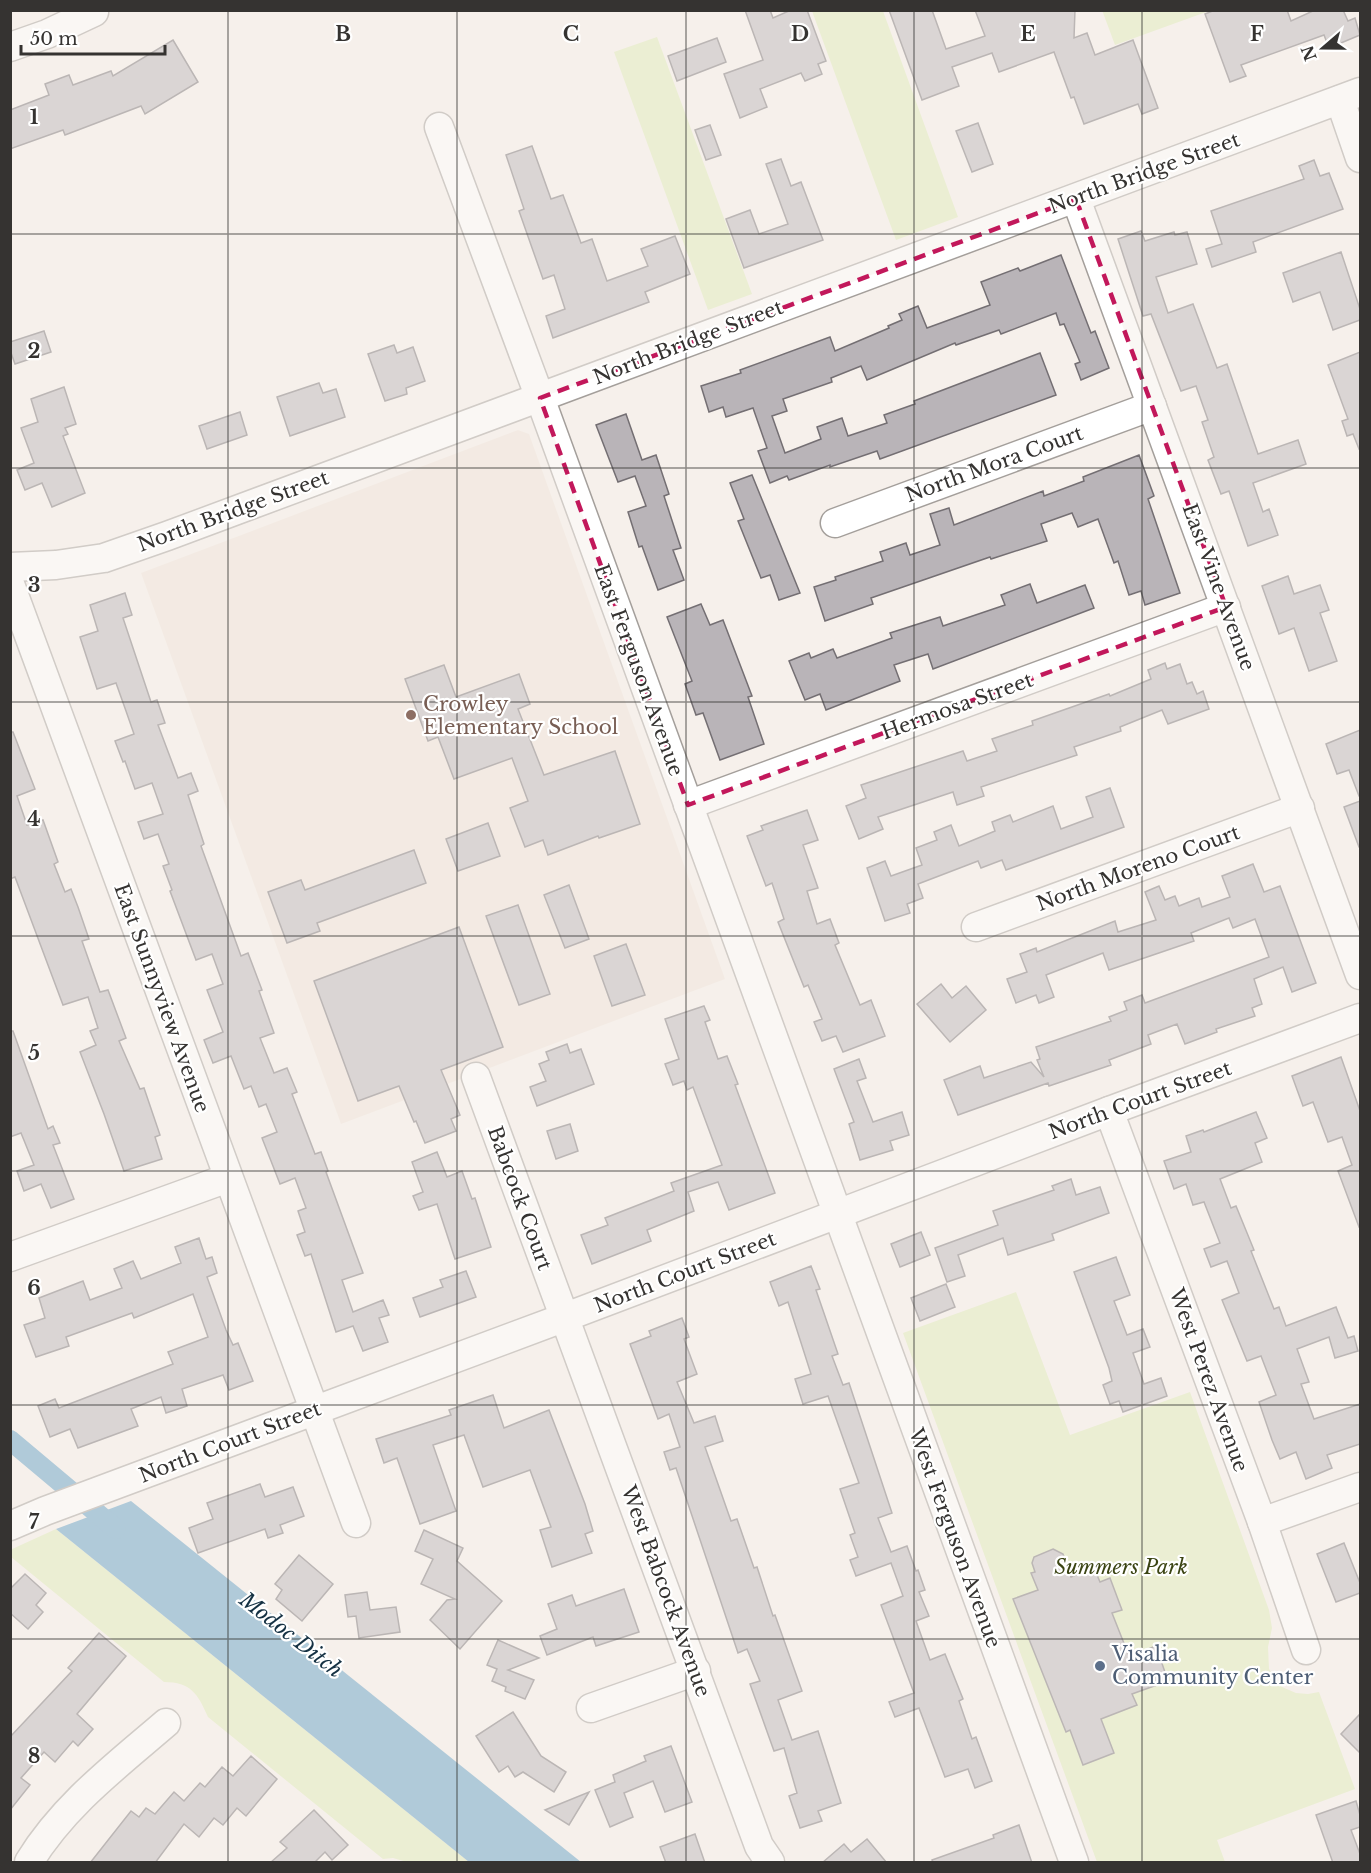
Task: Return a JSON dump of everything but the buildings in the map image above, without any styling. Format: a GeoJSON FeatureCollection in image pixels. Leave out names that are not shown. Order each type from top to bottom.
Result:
{"type":"FeatureCollection","features":[{"type":"Feature","properties":{"kind":"street"},"geometry":{"type":"LineString","coordinates":[[10,47],[47,34],[94,12]]}},
{"type":"Feature","properties":{"kind":"street"},"geometry":{"type":"LineString","coordinates":[[1350,96],[1360,158]]}},
{"type":"Feature","properties":{"kind":"street","name":"North Bridge Street"},"geometry":{"type":"LineString","coordinates":[[10,567],[56,565],[104,558],[1350,96]]}},
{"type":"Feature","properties":{"kind":"street","name":"East Ferguson Avenue"},"geometry":{"type":"LineString","coordinates":[[439,128],[540,398],[837,1214]]}},
{"type":"Feature","properties":{"kind":"street","name":"East Vine Avenue"},"geometry":{"type":"LineString","coordinates":[[1076,199],[1360,975]]}},
{"type":"Feature","properties":{"kind":"street","name":"North Mora Court"},"geometry":{"type":"LineString","coordinates":[[835,523],[1152,406]]}},
{"type":"Feature","properties":{"kind":"street","name":"East Sunnyview Avenue"},"geometry":{"type":"LineString","coordinates":[[10,584],[356,1523]]}},
{"type":"Feature","properties":{"kind":"street","name":"Hermosa Street"},"geometry":{"type":"LineString","coordinates":[[688,805],[1226,607]]}},
{"type":"Feature","properties":{"kind":"street","name":"North Moreno Court"},"geometry":{"type":"LineString","coordinates":[[976,927],[1300,808]]}},
{"type":"Feature","properties":{"kind":"street","name":"North Court Street"},"geometry":{"type":"LineString","coordinates":[[10,1526],[45,1510],[125,1482],[1360,1018]]}},
{"type":"Feature","properties":{"kind":"street","name":"Babcock Court"},"geometry":{"type":"LineString","coordinates":[[476,1077],[563,1318]]}},
{"type":"Feature","properties":{"kind":"street","name":"West Perez Avenue"},"geometry":{"type":"LineString","coordinates":[[1109,1111],[1262,1522],[1306,1650]]}},
{"type":"Feature","properties":{"kind":"street"},"geometry":{"type":"LineString","coordinates":[[10,1257],[228,1178]]}},
{"type":"Feature","properties":{"kind":"street","name":"West Ferguson Avenue"},"geometry":{"type":"LineString","coordinates":[[837,1214],[1074,1863]]}},
{"type":"Feature","properties":{"kind":"street","name":"West Babcock Avenue"},"geometry":{"type":"LineString","coordinates":[[563,1318],[696,1671],[759,1846],[770,1863]]}},
{"type":"Feature","properties":{"kind":"street"},"geometry":{"type":"LineString","coordinates":[[1262,1522],[1360,1487]]}},
{"type":"Feature","properties":{"kind":"street"},"geometry":{"type":"LineString","coordinates":[[591,1708],[696,1671]]}},
{"type":"Feature","properties":{"kind":"street"},"geometry":{"type":"LineString","coordinates":[[29,1863],[52,1829],[72,1806],[108,1771],[166,1723]]}},
{"type":"Feature","properties":{"kind":"highlighted area"},"geometry":{"type":"Polygon","coordinates":[[[1076,199],[1226,607],[688,805],[540,398],[1076,199]]]}},
{"type":"Feature","properties":{"kind":"shaded area","name":"Crowley Elementary School"},"geometry":{"type":"Polygon","coordinates":[[[518,430],[529,434],[725,979],[341,1124],[141,573],[518,430]]]}},
{"type":"Feature","properties":{"kind":"green space"},"geometry":{"type":"Polygon","coordinates":[[[1102,10],[1209,10],[1209,11],[1115,45],[1102,10]]]}},
{"type":"Feature","properties":{"kind":"green space"},"geometry":{"type":"Polygon","coordinates":[[[812,11],[883,11],[958,217],[896,240],[812,11]]]}},
{"type":"Feature","properties":{"kind":"green space"},"geometry":{"type":"Polygon","coordinates":[[[657,37],[752,294],[708,310],[614,52],[657,37]]]}},
{"type":"Feature","properties":{"kind":"green space","name":"Summers Park"},"geometry":{"type":"Polygon","coordinates":[[[1016,1292],[1070,1435],[1190,1392],[1269,1610],[1272,1628],[1268,1647],[1269,1669],[1282,1687],[1296,1693],[1319,1692],[1355,1789],[1217,1840],[1225,1862],[1097,1862],[903,1333],[1016,1292]]]}},
{"type":"Feature","properties":{"kind":"green space"},"geometry":{"type":"Polygon","coordinates":[[[56,1529],[469,1862],[407,1862],[393,1858],[383,1859],[208,1717],[201,1702],[192,1691],[181,1684],[164,1682],[11,1557],[10,1550],[56,1529]]]}},
{"type":"Feature","properties":{"kind":"water"},"geometry":{"type":"Polygon","coordinates":[[[131,1501],[581,1862],[469,1862],[56,1529],[131,1501]]]}},
{"type":"Feature","properties":{"kind":"waterway","name":"Modoc Ditch"},"geometry":{"type":"LineString","coordinates":[[10,1440],[116,1529]]}},
{"type":"Feature","properties":{"kind":"place","name":"Crowley Elementary School"},"geometry":{"type":"Point","coordinates":[411,715]}},
{"type":"Feature","properties":{"kind":"place","name":"Visalia Community Center"},"geometry":{"type":"Point","coordinates":[1100,1666]}}]}
